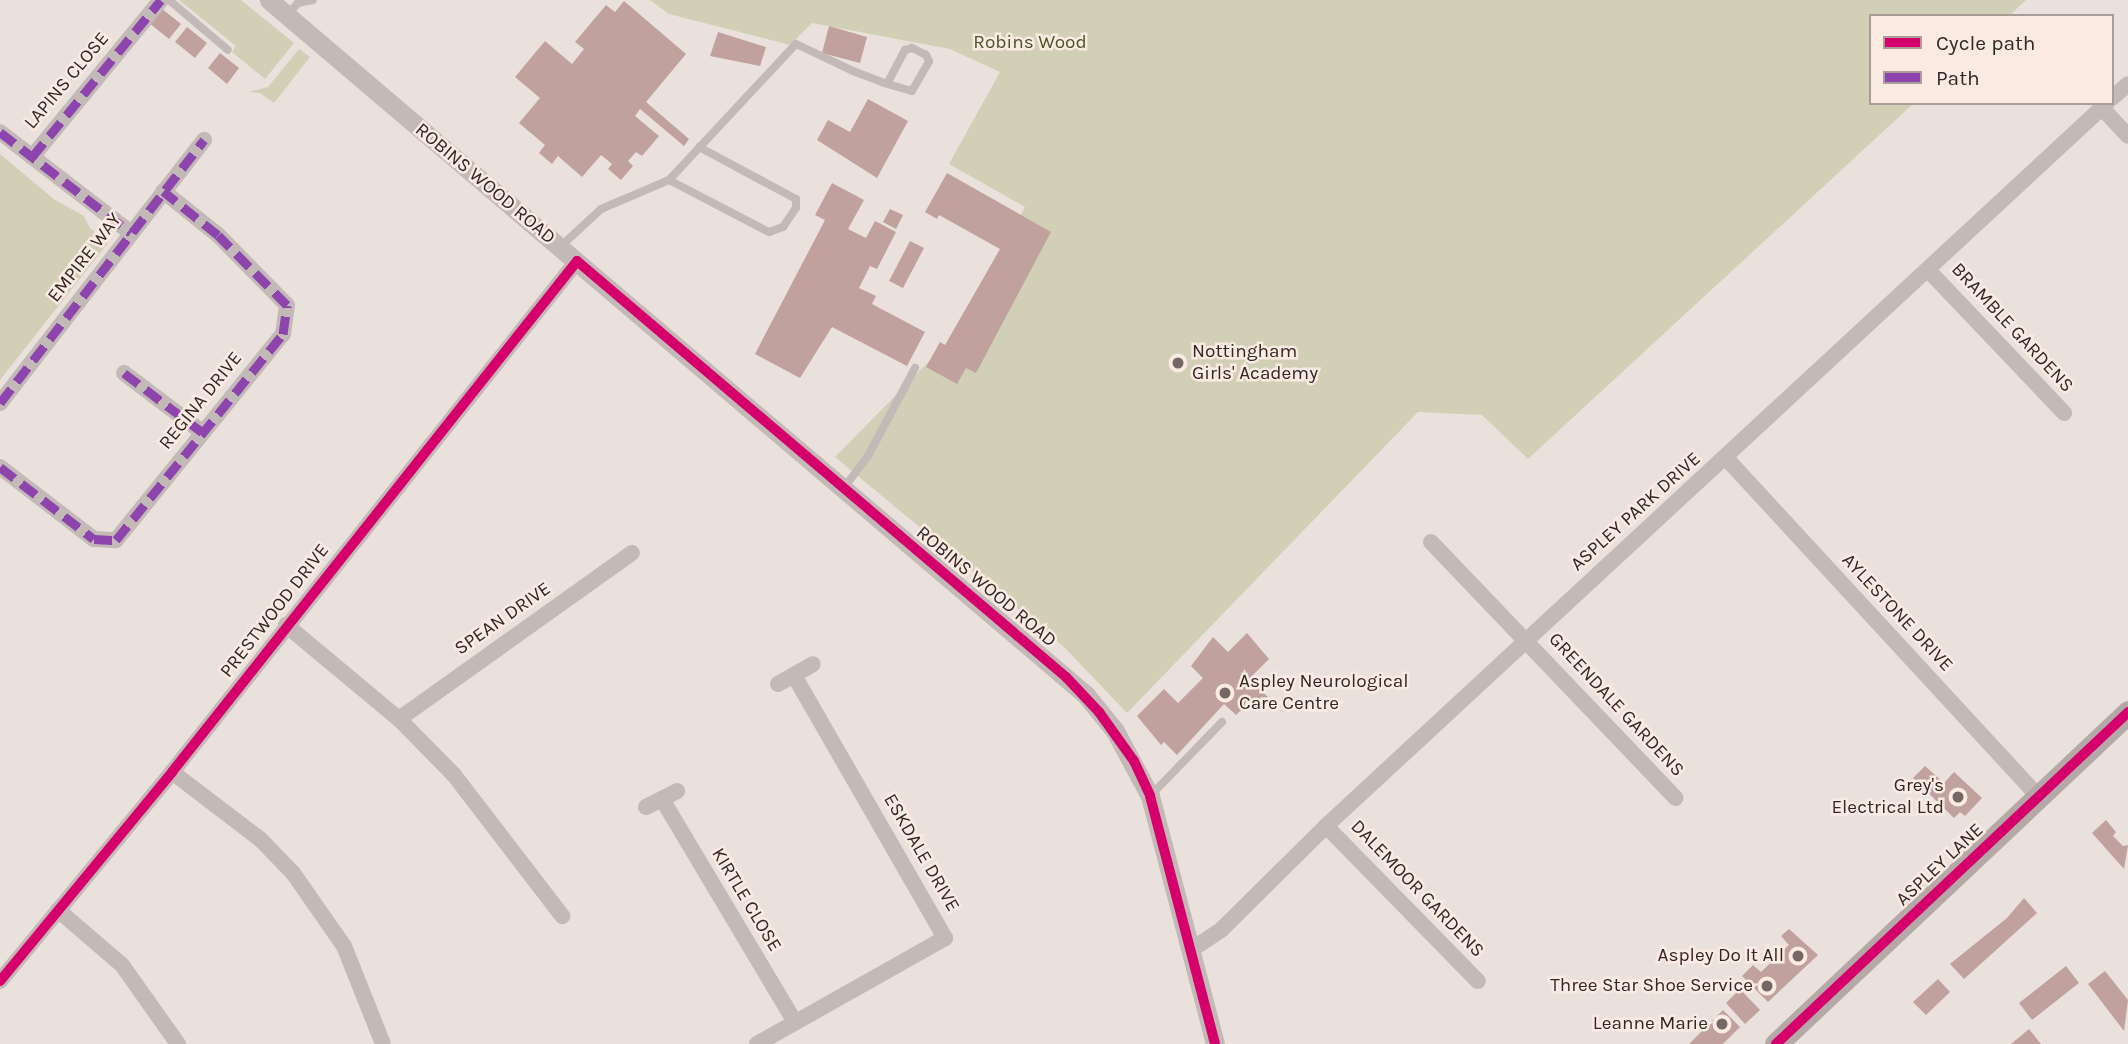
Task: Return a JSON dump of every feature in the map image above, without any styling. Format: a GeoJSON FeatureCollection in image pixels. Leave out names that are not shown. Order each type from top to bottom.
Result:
{"type":"FeatureCollection","features":[{"type":"Feature","properties":{"kind":"main road","name":"ASPLEY LANE"},"geometry":{"type":"LineString","coordinates":[[1776,1044],[2128,712]]}},
{"type":"Feature","properties":{"kind":"street","name":"LAPINS CLOSE"},"geometry":{"type":"LineString","coordinates":[[32,157],[161,0]]}},
{"type":"Feature","properties":{"kind":"street","name":"ROBINS WOOD ROAD"},"geometry":{"type":"LineString","coordinates":[[269,0],[1086,695],[1121,741],[1150,796],[1215,1044]]}},
{"type":"Feature","properties":{"kind":"street","name":"ASPLEY PARK DRIVE"},"geometry":{"type":"LineString","coordinates":[[2114,97],[2128,84]]}},
{"type":"Feature","properties":{"kind":"street","name":"ASPLEY PARK DRIVE"},"geometry":{"type":"LineString","coordinates":[[1189,943],[1200,944],[1221,930],[1326,826],[1929,271],[2105,105]]}},
{"type":"Feature","properties":{"kind":"street"},"geometry":{"type":"LineString","coordinates":[[2108,105],[2128,136]]}},
{"type":"Feature","properties":{"kind":"street"},"geometry":{"type":"LineString","coordinates":[[0,132],[131,233]]}},
{"type":"Feature","properties":{"kind":"street","name":"EMPIRE WAY"},"geometry":{"type":"LineString","coordinates":[[0,402],[204,139]]}},
{"type":"Feature","properties":{"kind":"street","name":"REGINA DRIVE"},"geometry":{"type":"LineString","coordinates":[[1,469],[94,539],[116,540],[283,334],[287,305],[218,235],[163,191]]}},
{"type":"Feature","properties":{"kind":"street","name":"PRESTWOOD DRIVE"},"geometry":{"type":"LineString","coordinates":[[0,981],[172,772],[577,261]]}},
{"type":"Feature","properties":{"kind":"street","name":"BRAMBLE GARDENS"},"geometry":{"type":"LineString","coordinates":[[1929,271],[2064,414]]}},
{"type":"Feature","properties":{"kind":"street"},"geometry":{"type":"LineString","coordinates":[[124,373],[202,432]]}},
{"type":"Feature","properties":{"kind":"street","name":"AYLESTONE DRIVE"},"geometry":{"type":"LineString","coordinates":[[1726,458],[2038,796]]}},
{"type":"Feature","properties":{"kind":"street","name":"GREENDALE GARDENS"},"geometry":{"type":"LineString","coordinates":[[1432,542],[1675,798]]}},
{"type":"Feature","properties":{"kind":"street","name":"SPEAN DRIVE"},"geometry":{"type":"LineString","coordinates":[[399,719],[632,553]]}},
{"type":"Feature","properties":{"kind":"street"},"geometry":{"type":"LineString","coordinates":[[286,625],[399,719],[486,813],[562,916]]}},
{"type":"Feature","properties":{"kind":"street"},"geometry":{"type":"LineString","coordinates":[[778,684],[813,664]]}},
{"type":"Feature","properties":{"kind":"street","name":"ESKDALE DRIVE"},"geometry":{"type":"LineString","coordinates":[[757,1044],[945,938],[794,675]]}},
{"type":"Feature","properties":{"kind":"street"},"geometry":{"type":"LineString","coordinates":[[172,772],[260,839],[293,873],[345,946],[383,1044]]}},
{"type":"Feature","properties":{"kind":"street"},"geometry":{"type":"LineString","coordinates":[[646,807],[677,791]]}},
{"type":"Feature","properties":{"kind":"street","name":"KIRTLE CLOSE"},"geometry":{"type":"LineString","coordinates":[[662,799],[794,1022]]}},
{"type":"Feature","properties":{"kind":"street","name":"DALEMOOR GARDENS"},"geometry":{"type":"LineString","coordinates":[[1326,826],[1478,981]]}},
{"type":"Feature","properties":{"kind":"street"},"geometry":{"type":"LineString","coordinates":[[58,911],[122,965],[178,1044]]}},
{"type":"Feature","properties":{"kind":"lane"},"geometry":{"type":"LineString","coordinates":[[169,0],[228,50]]}},
{"type":"Feature","properties":{"kind":"lane"},"geometry":{"type":"LineString","coordinates":[[287,15],[298,3],[313,0]]}},
{"type":"Feature","properties":{"kind":"lane"},"geometry":{"type":"LineString","coordinates":[[560,247],[601,209],[669,180],[796,44],[887,84],[912,91],[929,61],[926,55],[912,48],[905,50],[887,84]]}},
{"type":"Feature","properties":{"kind":"lane"},"geometry":{"type":"LineString","coordinates":[[669,180],[769,232],[783,227],[796,208],[796,199],[699,147]]}},
{"type":"Feature","properties":{"kind":"lane"},"geometry":{"type":"LineString","coordinates":[[844,489],[869,456],[915,368]]}},
{"type":"Feature","properties":{"kind":"lane"},"geometry":{"type":"LineString","coordinates":[[1150,796],[1222,722]]}},
{"type":"Feature","properties":{"kind":"green space"},"geometry":{"type":"Polygon","coordinates":[[[179,0],[241,0],[294,43],[265,79],[232,52],[236,46],[179,0]]]}},
{"type":"Feature","properties":{"kind":"green space","name":"Nottingham Girls' Academy"},"geometry":{"type":"Polygon","coordinates":[[[650,0],[2026,0],[2011,14],[1869,14],[1869,105],[1912,105],[1528,459],[1482,415],[1418,412],[1127,713],[1065,648],[835,457],[955,335],[1025,207],[949,164],[1000,72],[950,49],[812,23],[790,45],[669,14],[650,0]]]}},
{"type":"Feature","properties":{"kind":"green space"},"geometry":{"type":"Polygon","coordinates":[[[299,49],[310,57],[274,103],[260,93],[248,92],[268,87],[299,49]]]}},
{"type":"Feature","properties":{"kind":"green space"},"geometry":{"type":"Polygon","coordinates":[[[0,154],[55,200],[84,216],[90,228],[108,243],[0,380],[0,154]]]}},
{"type":"Feature","properties":{"kind":"building"},"geometry":{"type":"Polygon","coordinates":[[[624,1],[686,54],[646,102],[689,139],[684,146],[640,109],[635,116],[659,136],[642,156],[636,152],[628,161],[633,166],[621,180],[608,169],[612,164],[601,155],[582,177],[558,156],[552,164],[539,153],[545,145],[519,123],[540,98],[515,77],[545,41],[572,64],[584,49],[575,42],[606,5],[615,12],[624,1]]]}},
{"type":"Feature","properties":{"kind":"building"},"geometry":{"type":"Polygon","coordinates":[[[161,8],[181,24],[169,39],[149,23],[161,8]]]}},
{"type":"Feature","properties":{"kind":"building"},"geometry":{"type":"Polygon","coordinates":[[[829,26],[867,37],[860,63],[822,53],[829,26]]]}},
{"type":"Feature","properties":{"kind":"building"},"geometry":{"type":"Polygon","coordinates":[[[187,27],[207,43],[195,58],[175,42],[187,27]]]}},
{"type":"Feature","properties":{"kind":"building"},"geometry":{"type":"Polygon","coordinates":[[[718,32],[766,47],[760,66],[710,56],[718,32]]]}},
{"type":"Feature","properties":{"kind":"building"},"geometry":{"type":"Polygon","coordinates":[[[220,53],[239,68],[227,84],[208,68],[220,53]]]}},
{"type":"Feature","properties":{"kind":"building"},"geometry":{"type":"Polygon","coordinates":[[[868,99],[908,121],[877,178],[817,140],[828,120],[850,132],[868,99]]]}},
{"type":"Feature","properties":{"kind":"building"},"geometry":{"type":"Polygon","coordinates":[[[947,173],[1051,232],[976,373],[966,368],[957,384],[926,367],[940,342],[945,345],[1000,249],[939,215],[937,219],[925,212],[947,173]]]}},
{"type":"Feature","properties":{"kind":"building"},"geometry":{"type":"Polygon","coordinates":[[[832,183],[864,200],[848,229],[866,238],[875,221],[896,232],[877,269],[870,266],[859,288],[876,296],[872,304],[925,332],[907,366],[832,327],[800,378],[755,354],[825,220],[815,215],[832,183]]]}},
{"type":"Feature","properties":{"kind":"building"},"geometry":{"type":"Polygon","coordinates":[[[890,209],[903,215],[896,229],[883,222],[890,209]]]}},
{"type":"Feature","properties":{"kind":"building"},"geometry":{"type":"Polygon","coordinates":[[[910,241],[924,248],[903,288],[889,281],[910,241]]]}},
{"type":"Feature","properties":{"kind":"building","name":"Aspley Neurological Care Centre"},"geometry":{"type":"Polygon","coordinates":[[[1247,633],[1269,659],[1249,679],[1268,697],[1255,710],[1248,703],[1236,715],[1224,704],[1177,755],[1164,742],[1161,745],[1137,716],[1164,689],[1178,703],[1203,678],[1191,666],[1213,637],[1228,652],[1247,633]]]}},
{"type":"Feature","properties":{"kind":"building"},"geometry":{"type":"Polygon","coordinates":[[[1925,766],[1944,783],[1954,772],[1982,798],[1965,816],[1960,812],[1954,818],[1913,778],[1925,766]]]}},
{"type":"Feature","properties":{"kind":"building"},"geometry":{"type":"Polygon","coordinates":[[[2106,820],[2116,832],[2113,836],[2123,846],[2128,845],[2124,869],[2092,833],[2106,820]]]}},
{"type":"Feature","properties":{"kind":"building"},"geometry":{"type":"Polygon","coordinates":[[[2024,898],[2037,913],[1964,979],[1950,964],[2007,918],[2024,898]]]}},
{"type":"Feature","properties":{"kind":"building"},"geometry":{"type":"Polygon","coordinates":[[[1789,929],[1818,955],[1768,1002],[1742,976],[1753,965],[1761,972],[1789,945],[1781,936],[1789,929]]]}},
{"type":"Feature","properties":{"kind":"building"},"geometry":{"type":"Polygon","coordinates":[[[2066,966],[2079,983],[2032,1020],[2019,1003],[2066,966]]]}},
{"type":"Feature","properties":{"kind":"building"},"geometry":{"type":"Polygon","coordinates":[[[2105,971],[2128,1000],[2124,1031],[2088,984],[2105,971]]]}},
{"type":"Feature","properties":{"kind":"building"},"geometry":{"type":"Polygon","coordinates":[[[1938,979],[1950,992],[1926,1015],[1913,1002],[1938,979]]]}},
{"type":"Feature","properties":{"kind":"building"},"geometry":{"type":"Polygon","coordinates":[[[1740,989],[1760,1010],[1745,1024],[1726,1003],[1740,989]]]}},
{"type":"Feature","properties":{"kind":"building"},"geometry":{"type":"Polygon","coordinates":[[[1723,1010],[1740,1027],[1723,1044],[1689,1044],[1723,1010]]]}},
{"type":"Feature","properties":{"kind":"building"},"geometry":{"type":"Polygon","coordinates":[[[2029,1029],[2041,1044],[2011,1044],[2029,1029]]]}},
{"type":"Feature","properties":{"kind":"marked path"},"geometry":{"type":"LineString","coordinates":[[32,157],[161,0]]}},
{"type":"Feature","properties":{"kind":"marked path"},"geometry":{"type":"LineString","coordinates":[[0,132],[131,233]]}},
{"type":"Feature","properties":{"kind":"marked path"},"geometry":{"type":"LineString","coordinates":[[0,403],[204,140]]}},
{"type":"Feature","properties":{"kind":"marked path"},"geometry":{"type":"LineString","coordinates":[[0,467],[94,539],[116,540],[283,334],[287,305],[218,235],[163,191]]}},
{"type":"Feature","properties":{"kind":"marked path"},"geometry":{"type":"LineString","coordinates":[[124,373],[202,432]]}},
{"type":"Feature","properties":{"kind":"cycle path"},"geometry":{"type":"LineString","coordinates":[[0,981],[172,772],[577,261],[1066,677],[1099,712],[1134,761],[1150,796],[1215,1044]]}},
{"type":"Feature","properties":{"kind":"cycle path"},"geometry":{"type":"LineString","coordinates":[[1776,1044],[2128,712]]}},
{"type":"Feature","properties":{"kind":"place","name":"Nottingham Girls' Academy"},"geometry":{"type":"Point","coordinates":[1178,363]}},
{"type":"Feature","properties":{"kind":"place","name":"Aspley Neurological Care Centre"},"geometry":{"type":"Point","coordinates":[1225,693]}},
{"type":"Feature","properties":{"kind":"place","name":"Grey's Electrical Ltd"},"geometry":{"type":"Point","coordinates":[1958,797]}},
{"type":"Feature","properties":{"kind":"place","name":"Aspley Do It All"},"geometry":{"type":"Point","coordinates":[1798,956]}},
{"type":"Feature","properties":{"kind":"place","name":"Three Star Shoe Service"},"geometry":{"type":"Point","coordinates":[1767,986]}},
{"type":"Feature","properties":{"kind":"place","name":"Leanne Marie"},"geometry":{"type":"Point","coordinates":[1722,1024]}},
{"type":"Feature","properties":{"kind":"park label","name":"Robins Wood"},"geometry":{"type":"Point","coordinates":[1030,43]}}]}
